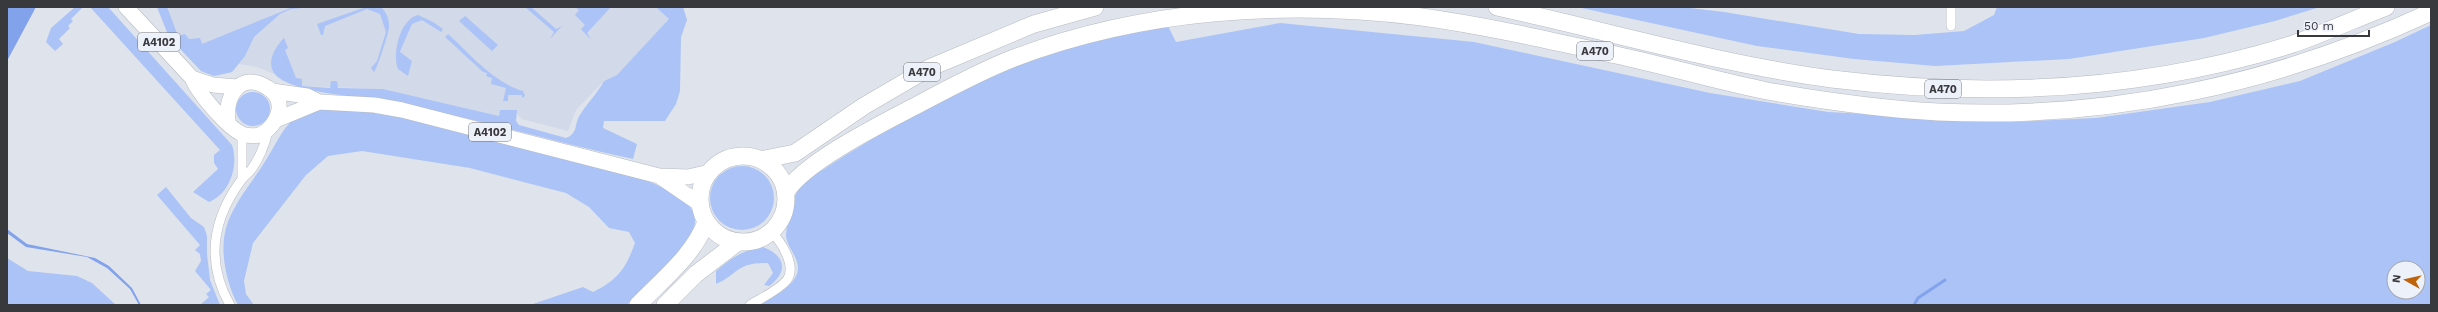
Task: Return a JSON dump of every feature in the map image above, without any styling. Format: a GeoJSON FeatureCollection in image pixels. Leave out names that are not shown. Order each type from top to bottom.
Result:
{"type":"FeatureCollection","features":[{"type":"Feature","properties":{"kind":"highway","name":"A470"},"geometry":{"type":"LineString","coordinates":[[762,160],[795,153],[864,106],[930,68],[1034,24],[1095,7]]}},
{"type":"Feature","properties":{"kind":"highway","name":"A470"},"geometry":{"type":"LineString","coordinates":[[1497,7],[1696,54],[1831,78],[1930,89],[2027,90],[2127,81],[2212,64],[2293,44],[2386,7]]}},
{"type":"Feature","properties":{"kind":"highway","name":"A470"},"geometry":{"type":"LineString","coordinates":[[786,192],[802,173],[875,128],[944,91],[1013,58],[1104,31],[1194,14],[1264,9],[1313,9],[1419,16],[1471,24],[1616,55],[1764,90],[1828,101],[1926,111],[1990,113],[2086,109],[2198,92],[2296,66],[2389,31],[2431,12]]}},
{"type":"Feature","properties":{"kind":"highway"},"geometry":{"type":"LineString","coordinates":[[735,156],[749,156],[762,160],[773,168],[781,178],[786,192],[784,213],[771,232],[763,237],[748,242],[738,242],[722,237],[706,222],[700,204],[702,186],[710,172],[721,162],[735,156]]}},
{"type":"Feature","properties":{"kind":"highway"},"geometry":{"type":"LineString","coordinates":[[638,305],[686,255],[703,230],[706,222]]}},
{"type":"Feature","properties":{"kind":"highway"},"geometry":{"type":"LineString","coordinates":[[665,305],[696,274],[738,242]]}},
{"type":"Feature","properties":{"kind":"main road","name":"A4102"},"geometry":{"type":"LineString","coordinates":[[126,7],[192,78],[197,90],[228,122]]}},
{"type":"Feature","properties":{"kind":"main road","name":"A4102"},"geometry":{"type":"LineString","coordinates":[[192,78],[213,85],[237,87]]}},
{"type":"Feature","properties":{"kind":"main road"},"geometry":{"type":"LineString","coordinates":[[248,83],[258,83],[272,91],[279,105],[278,119],[268,131],[251,136],[242,134],[228,122],[226,110],[228,100],[237,87],[248,83]]}},
{"type":"Feature","properties":{"kind":"main road","name":"A4102"},"geometry":{"type":"LineString","coordinates":[[272,91],[307,96],[319,102],[374,105],[402,110],[659,176],[688,177],[710,172]]}},
{"type":"Feature","properties":{"kind":"main road","name":"A4102"},"geometry":{"type":"LineString","coordinates":[[278,119],[319,102]]}},
{"type":"Feature","properties":{"kind":"main road","name":"A4102"},"geometry":{"type":"LineString","coordinates":[[659,176],[700,204]]}},
{"type":"Feature","properties":{"kind":"street"},"geometry":{"type":"LineString","coordinates":[[1951,7],[1951,26]]}},
{"type":"Feature","properties":{"kind":"street"},"geometry":{"type":"LineString","coordinates":[[230,305],[219,282],[215,262],[216,230],[225,208],[242,178],[250,171],[265,143],[268,131]]}},
{"type":"Feature","properties":{"kind":"street"},"geometry":{"type":"LineString","coordinates":[[242,134],[242,178]]}},
{"type":"Feature","properties":{"kind":"street"},"geometry":{"type":"LineString","coordinates":[[750,305],[787,280],[790,271],[784,249],[771,232]]}},
{"type":"Feature","properties":{"kind":"shaded area"},"geometry":{"type":"Polygon","coordinates":[[[7,7],[36,7],[7,61],[7,7]]]}},
{"type":"Feature","properties":{"kind":"shaded area"},"geometry":{"type":"Polygon","coordinates":[[[75,7],[83,7],[71,19],[73,21],[68,26],[70,28],[59,39],[63,44],[55,51],[46,42],[51,28],[75,7]]]}},
{"type":"Feature","properties":{"kind":"shaded area"},"geometry":{"type":"Polygon","coordinates":[[[90,7],[108,7],[232,145],[234,161],[231,178],[222,193],[216,198],[209,202],[193,192],[218,169],[214,163],[214,155],[220,150],[90,7]]]}},
{"type":"Feature","properties":{"kind":"shaded area"},"geometry":{"type":"Polygon","coordinates":[[[157,7],[683,7],[687,20],[681,37],[628,64],[617,75],[604,81],[576,110],[568,131],[522,119],[517,114],[501,110],[499,116],[383,89],[299,86],[281,80],[274,74],[257,67],[239,64],[232,72],[214,76],[201,71],[169,37],[157,7]]]}},
{"type":"Feature","properties":{"kind":"shaded area"},"geometry":{"type":"Polygon","coordinates":[[[157,7],[167,7],[178,36],[185,34],[189,39],[200,38],[202,44],[293,7],[313,7],[291,9],[280,14],[254,37],[245,56],[232,72],[214,76],[201,71],[169,37],[157,7]]]}},
{"type":"Feature","properties":{"kind":"shaded area"},"geometry":{"type":"Polygon","coordinates":[[[366,7],[382,8],[389,23],[389,28],[378,64],[374,72],[371,68],[377,61],[386,32],[380,14],[367,9],[325,26],[323,35],[321,35],[317,24],[366,7]]]}},
{"type":"Feature","properties":{"kind":"shaded area"},"geometry":{"type":"Polygon","coordinates":[[[525,7],[531,7],[556,29],[562,26],[550,39],[554,32],[525,7]]]}},
{"type":"Feature","properties":{"kind":"shaded area"},"geometry":{"type":"Polygon","coordinates":[[[575,7],[611,7],[587,33],[591,40],[581,29],[585,25],[575,15],[579,10],[575,7]]]}},
{"type":"Feature","properties":{"kind":"shaded area"},"geometry":{"type":"Polygon","coordinates":[[[656,7],[683,7],[687,20],[681,37],[680,91],[676,104],[665,121],[604,121],[603,128],[637,144],[633,159],[417,107],[314,91],[288,83],[278,77],[274,73],[271,62],[274,52],[284,38],[288,48],[285,50],[296,78],[302,79],[302,86],[330,88],[331,81],[337,81],[338,88],[383,89],[499,116],[500,110],[517,110],[516,121],[519,125],[566,138],[575,131],[578,118],[604,81],[617,75],[669,19],[656,7]]]}},
{"type":"Feature","properties":{"kind":"shaded area"},"geometry":{"type":"Polygon","coordinates":[[[1577,7],[1682,7],[1724,12],[1859,34],[1915,35],[1964,31],[1994,15],[1997,7],[2320,7],[2275,21],[2204,38],[2069,59],[1935,66],[1854,59],[1757,46],[1577,7]]]}},
{"type":"Feature","properties":{"kind":"shaded area"},"geometry":{"type":"Polygon","coordinates":[[[418,15],[433,22],[443,29],[441,32],[422,20],[412,24],[400,52],[412,61],[408,76],[398,69],[396,63],[397,46],[406,23],[418,15]]]}},
{"type":"Feature","properties":{"kind":"shaded area"},"geometry":{"type":"Polygon","coordinates":[[[465,16],[498,45],[492,51],[459,21],[465,16]]]}},
{"type":"Feature","properties":{"kind":"shaded area"},"geometry":{"type":"Polygon","coordinates":[[[1280,23],[1474,42],[1710,93],[1828,112],[2014,122],[2096,118],[2210,102],[2300,81],[2395,42],[2431,25],[2431,305],[757,305],[788,287],[795,278],[798,266],[797,261],[786,235],[791,208],[795,195],[801,184],[887,130],[932,105],[1000,73],[1095,41],[1168,26],[1176,42],[1280,23]]]}},
{"type":"Feature","properties":{"kind":"shaded area"},"geometry":{"type":"Polygon","coordinates":[[[448,34],[492,75],[502,82],[523,91],[525,96],[522,98],[522,95],[508,95],[508,101],[503,101],[506,88],[491,84],[492,78],[486,76],[487,73],[483,72],[445,37],[448,34]]]}},
{"type":"Feature","properties":{"kind":"shaded area"},"geometry":{"type":"Polygon","coordinates":[[[256,92],[263,94],[268,99],[270,109],[268,119],[263,124],[250,126],[243,124],[238,119],[236,106],[238,99],[243,94],[256,92]]]}},
{"type":"Feature","properties":{"kind":"shaded area"},"geometry":{"type":"Polygon","coordinates":[[[313,110],[353,110],[402,117],[475,134],[638,177],[671,192],[685,201],[694,214],[695,221],[693,231],[678,254],[627,305],[530,305],[583,287],[593,292],[609,283],[620,272],[632,252],[635,243],[629,232],[609,228],[589,207],[566,193],[470,168],[362,151],[328,156],[306,175],[253,243],[244,281],[246,294],[254,305],[238,305],[227,276],[224,253],[225,232],[231,214],[285,129],[295,118],[301,114],[313,110]]]}},
{"type":"Feature","properties":{"kind":"shaded area"},"geometry":{"type":"Polygon","coordinates":[[[736,166],[748,166],[765,175],[772,186],[774,198],[772,210],[765,221],[748,230],[736,230],[724,225],[715,216],[710,204],[710,192],[715,180],[724,171],[736,166]]]}},
{"type":"Feature","properties":{"kind":"shaded area"},"geometry":{"type":"Polygon","coordinates":[[[166,187],[191,218],[204,227],[207,236],[207,254],[210,280],[220,305],[200,305],[209,297],[206,294],[211,290],[195,271],[201,261],[200,254],[195,250],[200,245],[157,195],[166,187]]]}},
{"type":"Feature","properties":{"kind":"shaded area"},"geometry":{"type":"Polygon","coordinates":[[[7,229],[27,244],[95,258],[109,266],[132,288],[141,305],[139,305],[130,289],[107,268],[87,257],[26,247],[7,233],[7,229]]]}},
{"type":"Feature","properties":{"kind":"shaded area"},"geometry":{"type":"Polygon","coordinates":[[[763,247],[776,254],[782,264],[780,275],[769,286],[764,285],[773,273],[768,263],[750,264],[739,269],[716,284],[716,271],[721,267],[743,252],[763,247]]]}},
{"type":"Feature","properties":{"kind":"shaded area"},"geometry":{"type":"Polygon","coordinates":[[[7,258],[28,271],[77,276],[92,283],[116,305],[7,305],[7,258]]]}},
{"type":"Feature","properties":{"kind":"waterway"},"geometry":{"type":"LineString","coordinates":[[1914,305],[1918,298],[1945,280]]}}]}
